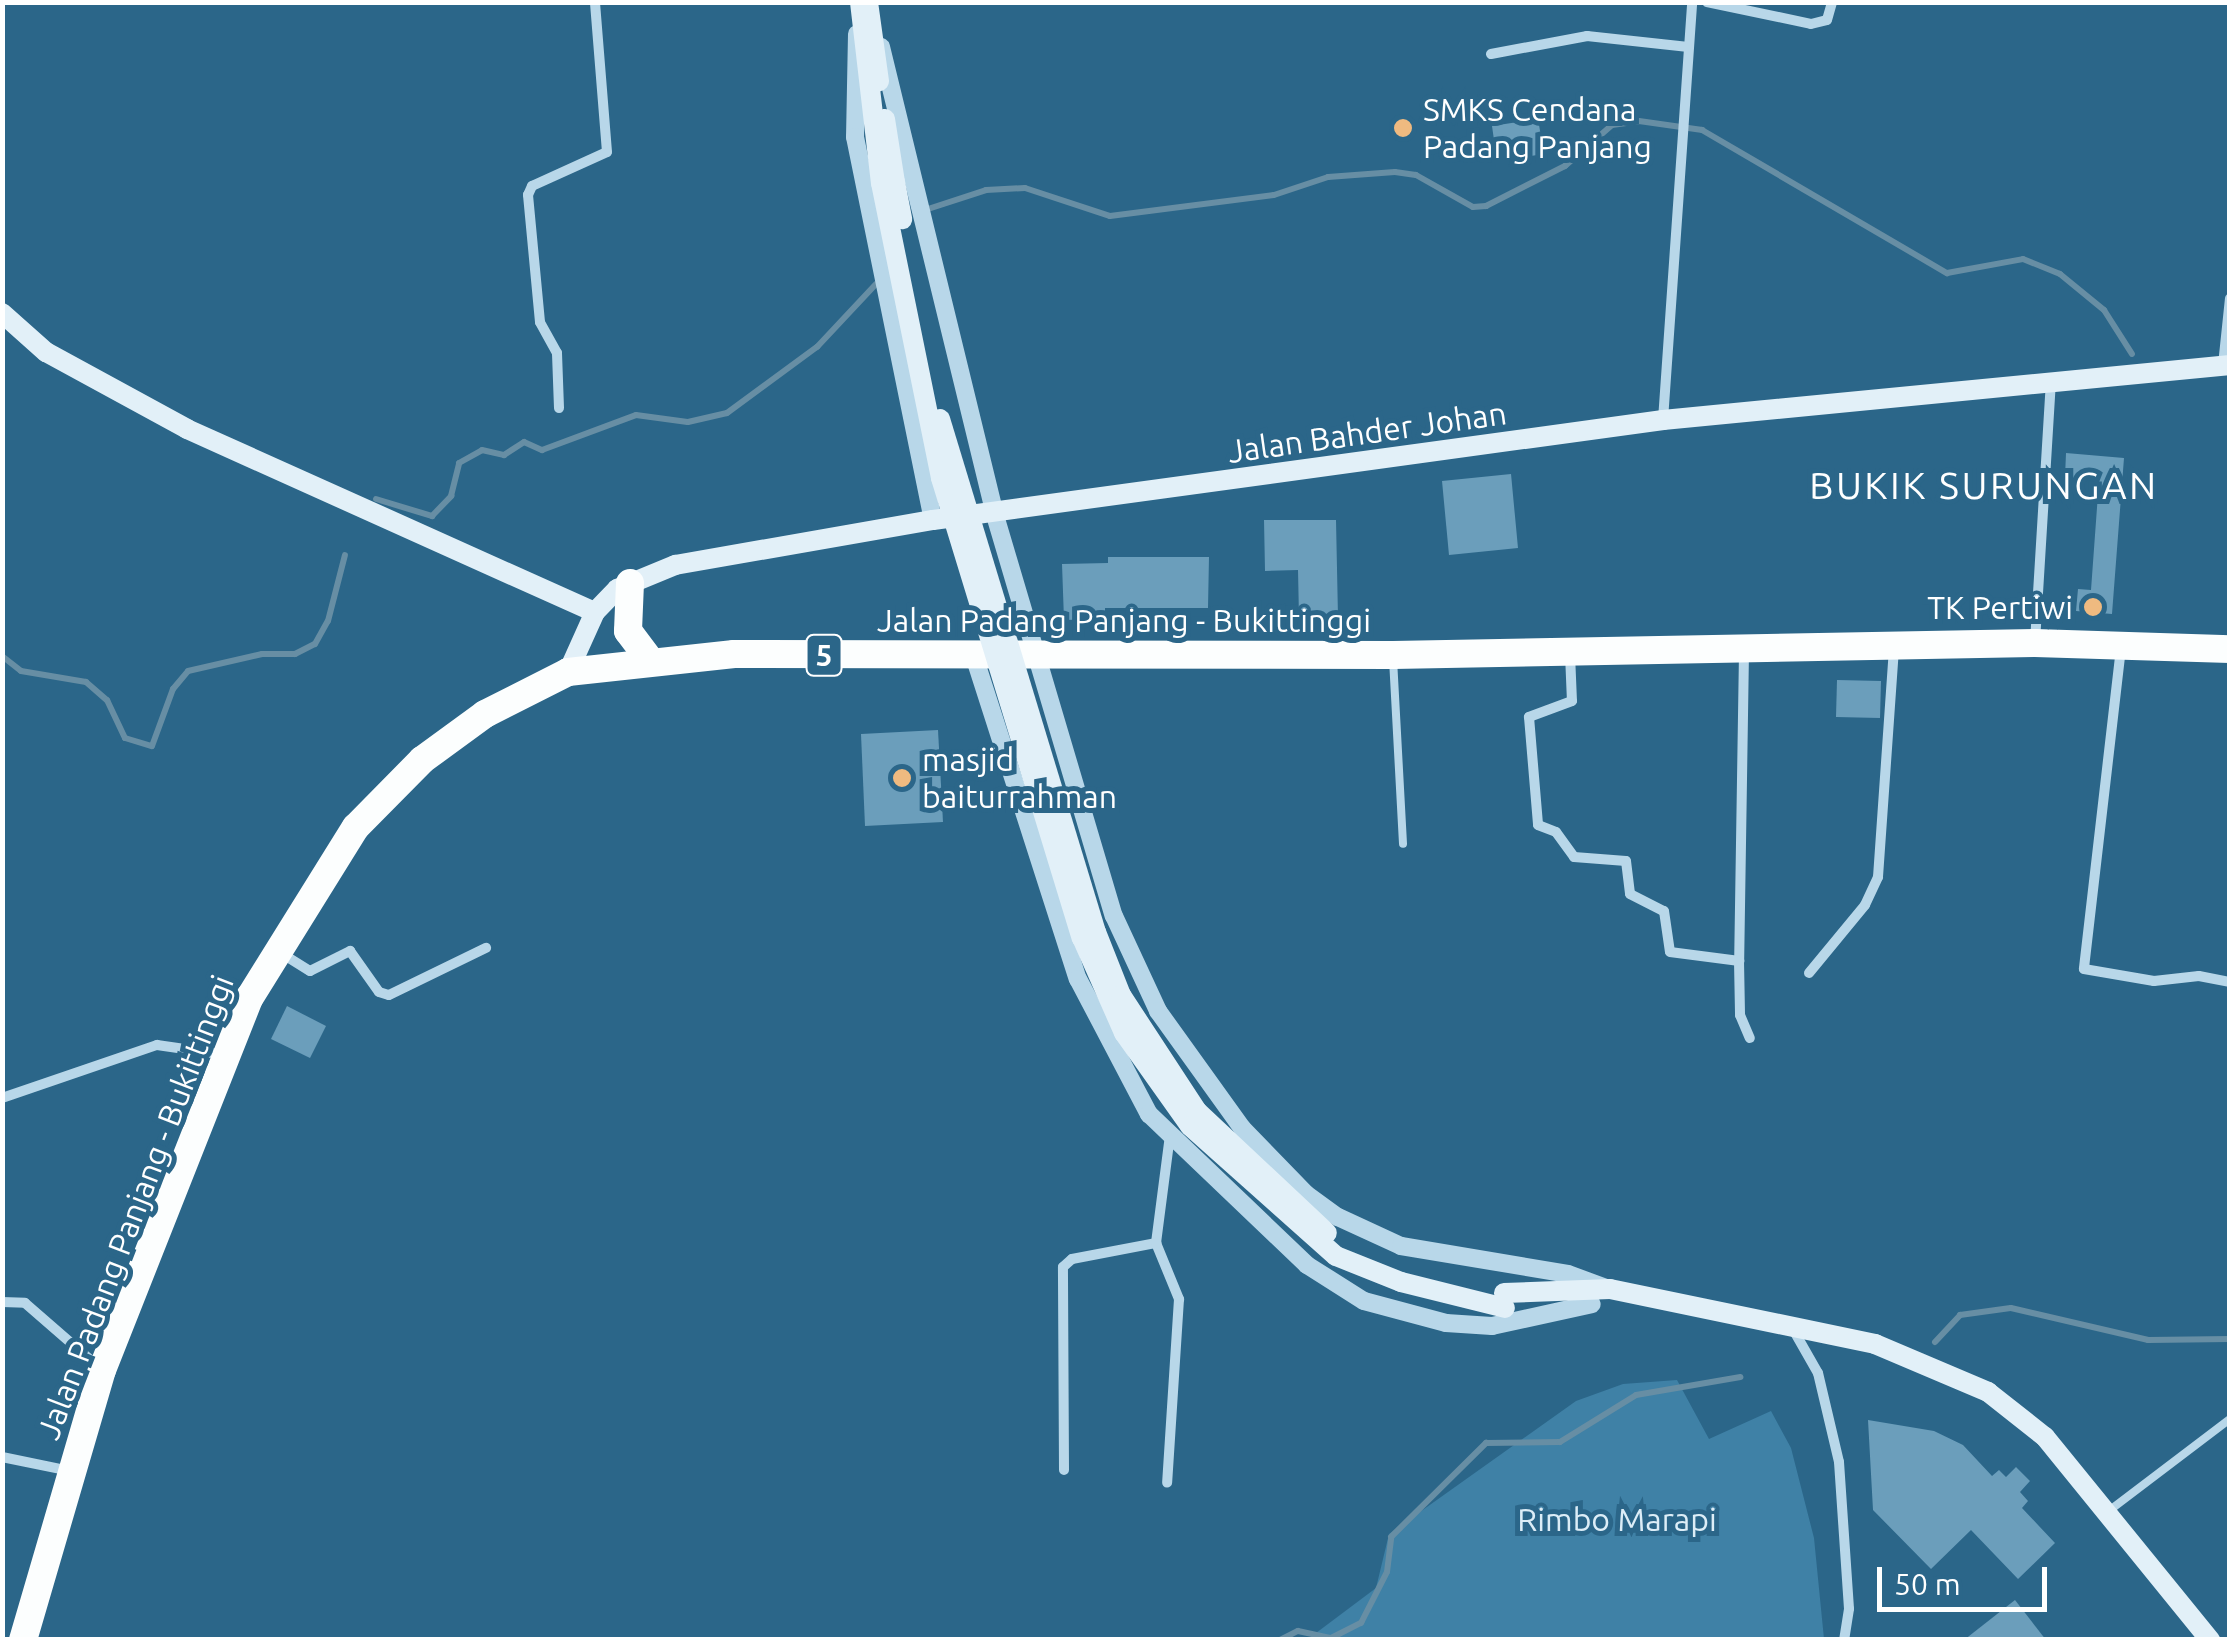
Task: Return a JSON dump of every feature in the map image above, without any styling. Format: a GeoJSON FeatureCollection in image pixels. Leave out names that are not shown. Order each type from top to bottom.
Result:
{"type":"FeatureCollection","features":[{"type":"Feature","properties":{"kind":"highway"},"geometry":{"type":"LineString","coordinates":[[630,583],[628,631],[651,661]]}},
{"type":"Feature","properties":{"kind":"highway","name":"Jalan Padang Panjang - Bukittinggi"},"geometry":{"type":"LineString","coordinates":[[23,1640],[102,1370],[250,997],[356,827],[422,760],[484,714],[568,672],[734,654],[1393,654],[1894,644],[2230,649]]}},
{"type":"Feature","properties":{"kind":"main road"},"geometry":{"type":"LineString","coordinates":[[868,2],[864,19],[888,182],[940,478],[1082,938],[1124,1033],[1190,1126],[1336,1256],[1401,1282],[1504,1300],[1592,1304],[1637,1295]]}},
{"type":"Feature","properties":{"kind":"main road"},"geometry":{"type":"LineString","coordinates":[[2,313],[46,352],[186,429],[594,612]]}},
{"type":"Feature","properties":{"kind":"main road","name":"Jalan Bahder Johan"},"geometry":{"type":"LineString","coordinates":[[568,672],[594,612],[630,583],[675,564],[932,520],[1663,420],[2052,378],[2226,366]]}},
{"type":"Feature","properties":{"kind":"main road"},"geometry":{"type":"LineString","coordinates":[[1504,1300],[1610,1289],[1794,1331],[1875,1344],[1988,1392],[2045,1437],[2109,1511],[2201,1633]]}},
{"type":"Feature","properties":{"kind":"street"},"geometry":{"type":"LineString","coordinates":[[559,408],[558,353],[540,322],[528,195],[532,186],[607,152],[595,2]]}},
{"type":"Feature","properties":{"kind":"street"},"geometry":{"type":"LineString","coordinates":[[1663,420],[1692,2]]}},
{"type":"Feature","properties":{"kind":"street"},"geometry":{"type":"LineString","coordinates":[[1707,2],[1811,24],[1827,20],[1832,2]]}},
{"type":"Feature","properties":{"kind":"street"},"geometry":{"type":"LineString","coordinates":[[864,19],[898,100],[994,512],[1114,916],[1158,1010],[1242,1128],[1306,1194],[1363,1232],[1401,1246],[1568,1274],[1610,1289]]}},
{"type":"Feature","properties":{"kind":"street"},"geometry":{"type":"LineString","coordinates":[[864,19],[855,137],[932,520]]}},
{"type":"Feature","properties":{"kind":"street"},"geometry":{"type":"LineString","coordinates":[[1491,54],[1587,36],[1688,48]]}},
{"type":"Feature","properties":{"kind":"street"},"geometry":{"type":"LineString","coordinates":[[2226,366],[2230,298]]}},
{"type":"Feature","properties":{"kind":"street"},"geometry":{"type":"LineString","coordinates":[[2035,644],[2052,378]]}},
{"type":"Feature","properties":{"kind":"street"},"geometry":{"type":"LineString","coordinates":[[1809,973],[1865,905],[1878,877],[1894,644]]}},
{"type":"Feature","properties":{"kind":"street"},"geometry":{"type":"LineString","coordinates":[[1744,646],[1738,961],[1740,1015],[1750,1038]]}},
{"type":"Feature","properties":{"kind":"street"},"geometry":{"type":"LineString","coordinates":[[2120,647],[2084,969],[2154,981],[2198,976],[2230,982]]}},
{"type":"Feature","properties":{"kind":"street"},"geometry":{"type":"LineString","coordinates":[[1570,650],[1572,700],[1529,717],[1538,825],[1556,832],[1574,857],[1626,860],[1630,894],[1664,910],[1670,952],[1738,961]]}},
{"type":"Feature","properties":{"kind":"street"},"geometry":{"type":"LineString","coordinates":[[974,656],[1078,979],[1125,1080],[1170,1135],[1307,1265],[1364,1301],[1446,1323],[1492,1326],[1592,1304]]}},
{"type":"Feature","properties":{"kind":"street"},"geometry":{"type":"LineString","coordinates":[[278,952],[310,971],[350,952],[380,992],[390,994],[486,948]]}},
{"type":"Feature","properties":{"kind":"street"},"geometry":{"type":"LineString","coordinates":[[2,1098],[157,1045],[227,1055]]}},
{"type":"Feature","properties":{"kind":"street"},"geometry":{"type":"LineString","coordinates":[[1167,1483],[1179,1300],[1156,1243],[1170,1135]]}},
{"type":"Feature","properties":{"kind":"street"},"geometry":{"type":"LineString","coordinates":[[1064,1470],[1063,1267],[1072,1259],[1156,1243]]}},
{"type":"Feature","properties":{"kind":"street"},"geometry":{"type":"LineString","coordinates":[[2,1302],[25,1303],[102,1370]]}},
{"type":"Feature","properties":{"kind":"street"},"geometry":{"type":"LineString","coordinates":[[1794,1331],[1826,1396],[1839,1462],[1849,1609],[1844,1640]]}},
{"type":"Feature","properties":{"kind":"street"},"geometry":{"type":"LineString","coordinates":[[2,1456],[70,1471]]}},
{"type":"Feature","properties":{"kind":"lane"},"geometry":{"type":"LineString","coordinates":[[1393,654],[1403,844]]}},
{"type":"Feature","properties":{"kind":"lane"},"geometry":{"type":"LineString","coordinates":[[2109,1511],[2230,1419]]}},
{"type":"Feature","properties":{"kind":"green space","name":"Rimbo Marapi"},"geometry":{"type":"Polygon","coordinates":[[[1677,1380],[1709,1439],[1771,1411],[1791,1448],[1814,1538],[1824,1639],[1308,1639],[1376,1588],[1389,1534],[1576,1401],[1623,1384],[1677,1380]]]}},
{"type":"Feature","properties":{"kind":"building"},"geometry":{"type":"Polygon","coordinates":[[[1538,119],[1544,154],[1497,161],[1492,126],[1538,119]]]}},
{"type":"Feature","properties":{"kind":"building"},"geometry":{"type":"Polygon","coordinates":[[[2066,453],[2124,458],[2112,614],[2076,611],[2078,589],[2091,590],[2099,480],[2065,477],[2066,453]]]}},
{"type":"Feature","properties":{"kind":"building"},"geometry":{"type":"Polygon","coordinates":[[[1511,474],[1518,548],[1449,555],[1442,481],[1511,474]]]}},
{"type":"Feature","properties":{"kind":"building"},"geometry":{"type":"Polygon","coordinates":[[[1264,520],[1336,520],[1338,617],[1299,618],[1298,570],[1265,571],[1264,520]]]}},
{"type":"Feature","properties":{"kind":"building"},"geometry":{"type":"Polygon","coordinates":[[[1108,557],[1209,557],[1208,608],[1105,608],[1105,619],[1064,620],[1062,564],[1108,563],[1108,557]]]}},
{"type":"Feature","properties":{"kind":"building"},"geometry":{"type":"Polygon","coordinates":[[[1837,680],[1881,681],[1880,718],[1836,717],[1837,680]]]}},
{"type":"Feature","properties":{"kind":"building","name":"masjid baiturrahman"},"geometry":{"type":"Polygon","coordinates":[[[938,730],[943,822],[865,826],[861,734],[938,730]]]}},
{"type":"Feature","properties":{"kind":"building"},"geometry":{"type":"Polygon","coordinates":[[[287,1006],[326,1026],[310,1058],[271,1039],[287,1006]]]}},
{"type":"Feature","properties":{"kind":"building"},"geometry":{"type":"Polygon","coordinates":[[[1868,1420],[1934,1431],[1963,1445],[1992,1476],[1999,1470],[2006,1477],[2016,1467],[2030,1481],[2020,1492],[2028,1501],[2022,1508],[2055,1543],[2018,1579],[1971,1530],[1931,1569],[1873,1510],[1868,1420]]]}},
{"type":"Feature","properties":{"kind":"building"},"geometry":{"type":"Polygon","coordinates":[[[2015,1600],[2046,1640],[1964,1640],[2015,1600]]]}},
{"type":"Feature","properties":{"kind":"waterway"},"geometry":{"type":"LineString","coordinates":[[928,209],[986,190],[1025,188],[1110,216],[1274,195],[1328,177],[1395,172],[1416,175],[1473,207],[1486,206],[1565,166],[1612,125],[1639,121],[1702,130],[1947,273],[2023,259],[2060,274],[2104,310],[2132,354]]}},
{"type":"Feature","properties":{"kind":"waterway"},"geometry":{"type":"LineString","coordinates":[[376,499],[432,516],[451,496],[459,463],[482,450],[504,455],[524,442],[542,450],[636,415],[688,422],[727,413],[817,347],[876,284]]}},
{"type":"Feature","properties":{"kind":"waterway"},"geometry":{"type":"LineString","coordinates":[[2,656],[21,671],[86,682],[107,700],[125,738],[152,746],[173,689],[188,671],[262,654],[295,654],[315,644],[328,621],[345,555]]}},
{"type":"Feature","properties":{"kind":"waterway"},"geometry":{"type":"LineString","coordinates":[[1935,1342],[1960,1315],[2011,1308],[2148,1340],[2230,1339]]}},
{"type":"Feature","properties":{"kind":"waterway"},"geometry":{"type":"LineString","coordinates":[[1280,1640],[1298,1631],[1331,1638],[1361,1623],[1387,1572],[1391,1537],[1486,1443],[1560,1442],[1636,1395],[1740,1377]]}},
{"type":"Feature","properties":{"kind":"place","name":"SMKS Cendana Padang Panjang"},"geometry":{"type":"Point","coordinates":[1403,128]}},
{"type":"Feature","properties":{"kind":"place","name":"TK Pertiwi"},"geometry":{"type":"Point","coordinates":[2093,607]}},
{"type":"Feature","properties":{"kind":"place","name":"masjid baiturrahman"},"geometry":{"type":"Point","coordinates":[902,778]}},
{"type":"Feature","properties":{"kind":"district","name":"BUKIK SURUNGAN"},"geometry":{"type":"Point","coordinates":[1984,486]}}]}
